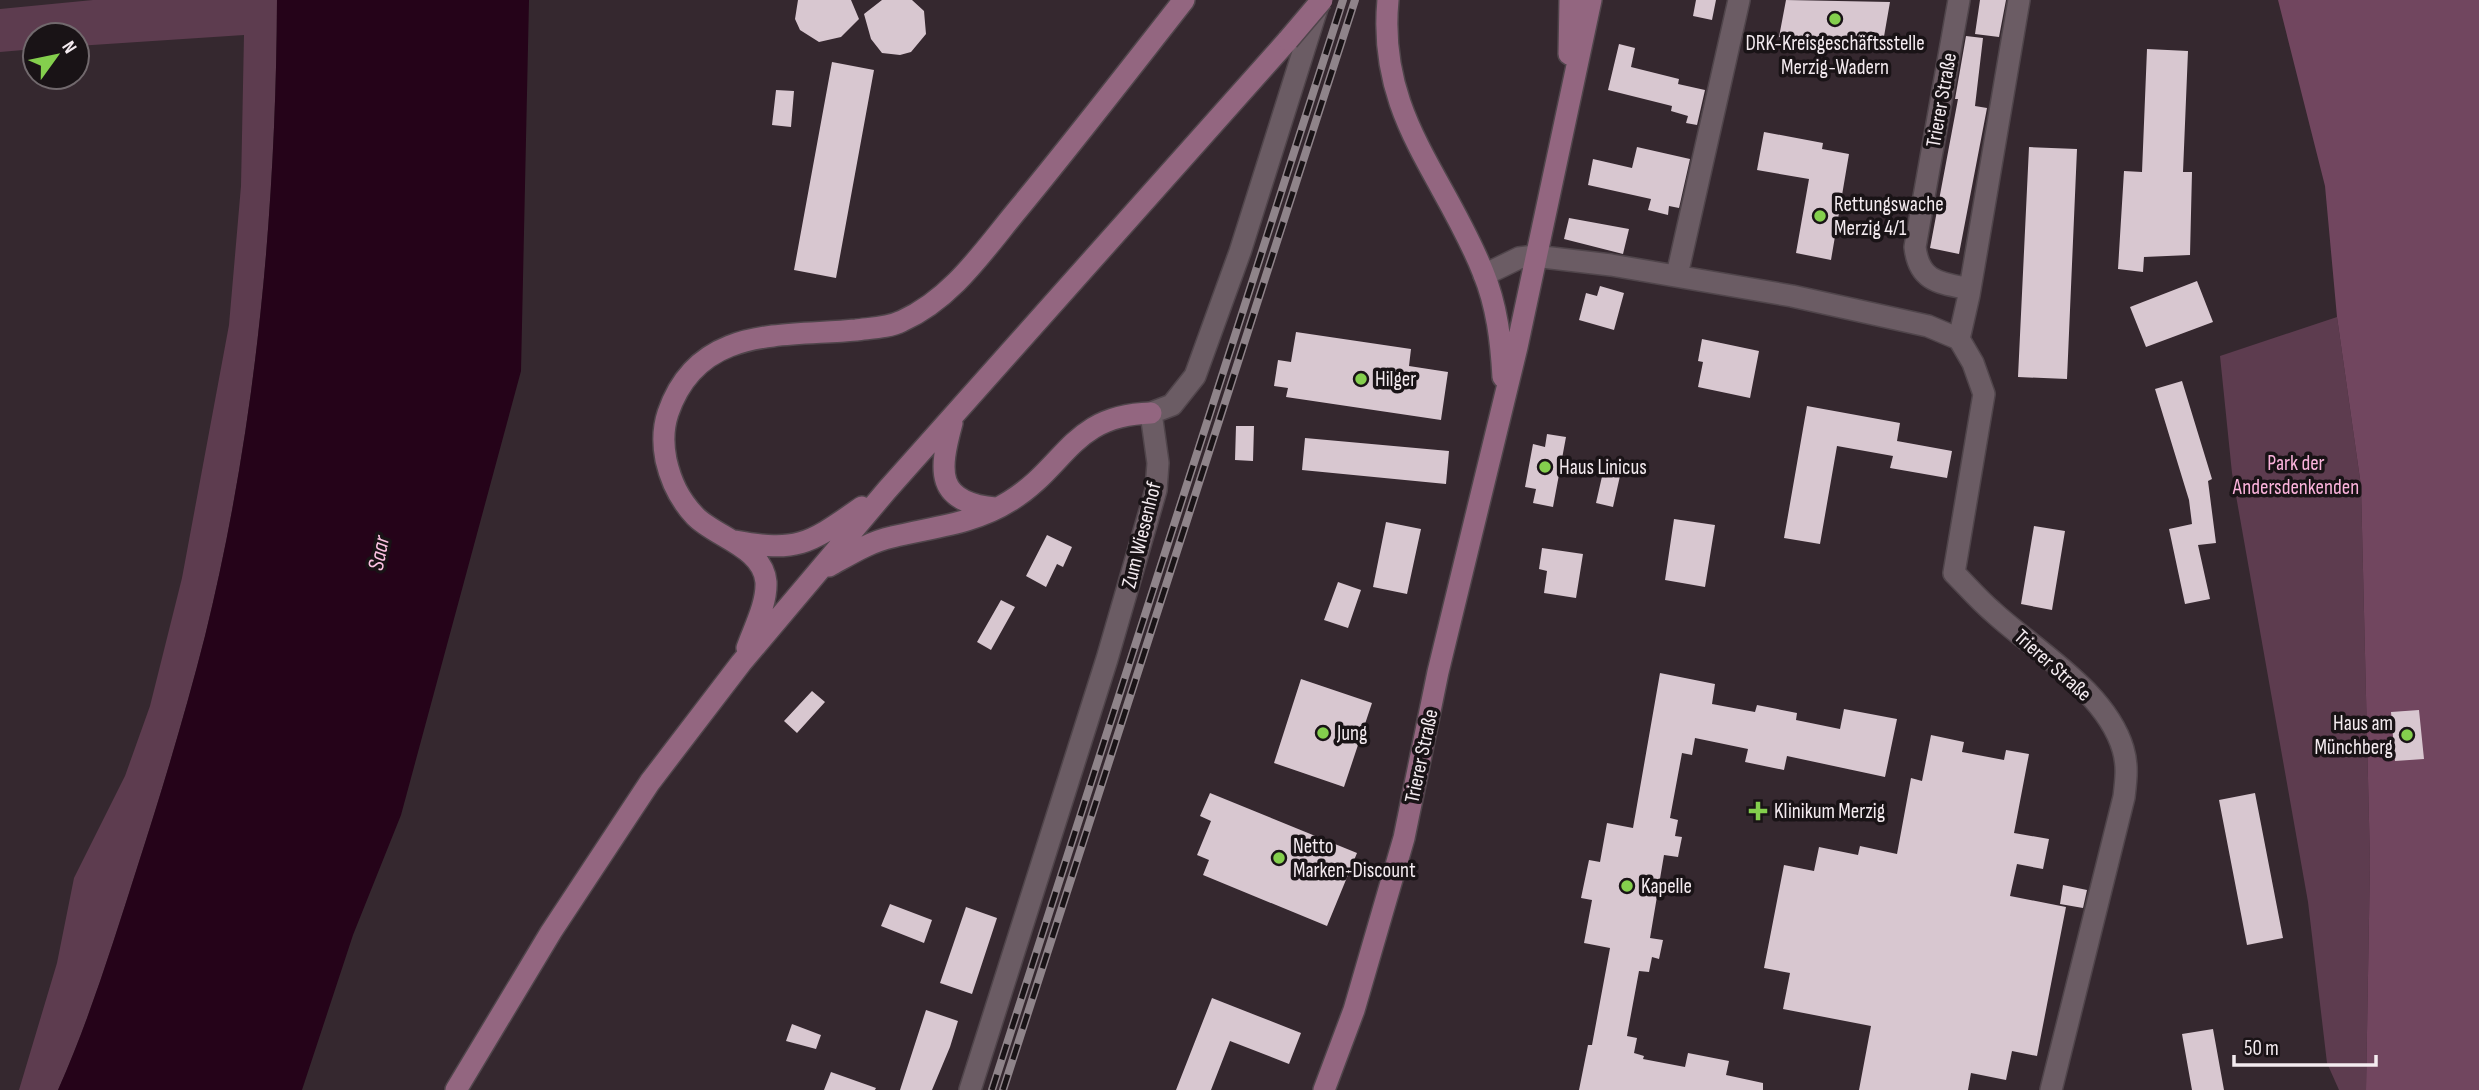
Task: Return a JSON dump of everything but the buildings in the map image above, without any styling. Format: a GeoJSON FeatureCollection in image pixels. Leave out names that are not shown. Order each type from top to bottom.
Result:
{"type":"FeatureCollection","features":[{"type":"Feature","properties":{"kind":"main road"},"geometry":{"type":"LineString","coordinates":[[741,663],[765,598],[766,582],[756,560],[732,540],[696,517],[671,483],[663,445],[668,413],[689,375],[710,354],[736,341],[785,334],[875,328],[900,323],[930,307],[953,287],[1184,0]]}},
{"type":"Feature","properties":{"kind":"main road"},"geometry":{"type":"LineString","coordinates":[[456,1090],[551,932],[650,782],[741,663],[887,490],[1321,0]]}},
{"type":"Feature","properties":{"kind":"main road","name":"Trierer Straße"},"geometry":{"type":"LineString","coordinates":[[1388,0],[1386,48],[1399,105],[1484,275],[1501,342],[1500,417]]}},
{"type":"Feature","properties":{"kind":"main road"},"geometry":{"type":"LineString","coordinates":[[1568,99],[1570,0]]}},
{"type":"Feature","properties":{"kind":"main road","name":"Trierer Straße"},"geometry":{"type":"LineString","coordinates":[[1324,1090],[1362,986],[1404,838],[1438,672],[1500,417],[1591,0]]}},
{"type":"Feature","properties":{"kind":"main road"},"geometry":{"type":"LineString","coordinates":[[817,572],[889,537],[962,522],[995,508],[1025,490],[1090,428],[1124,414],[1151,413]]}},
{"type":"Feature","properties":{"kind":"main road"},"geometry":{"type":"LineString","coordinates":[[953,418],[944,453],[944,481],[960,500],[995,508]]}},
{"type":"Feature","properties":{"kind":"main road"},"geometry":{"type":"LineString","coordinates":[[732,540],[776,548],[820,537],[887,490]]}},
{"type":"Feature","properties":{"kind":"street"},"geometry":{"type":"LineString","coordinates":[[1151,413],[1172,405],[1195,376],[1240,252],[1321,0]]}},
{"type":"Feature","properties":{"kind":"street"},"geometry":{"type":"LineString","coordinates":[[1677,275],[1739,0]]}},
{"type":"Feature","properties":{"kind":"street","name":"Trierer Straße"},"geometry":{"type":"LineString","coordinates":[[1959,0],[1915,247],[1917,264],[1924,275],[1944,284],[1970,289]]}},
{"type":"Feature","properties":{"kind":"street"},"geometry":{"type":"LineString","coordinates":[[1484,275],[1519,258],[1534,256],[1677,275],[1928,326],[1959,339],[2020,0]]}},
{"type":"Feature","properties":{"kind":"street","name":"Trierer Straße"},"geometry":{"type":"LineString","coordinates":[[1959,339],[1973,363],[1984,394],[1954,573],[1991,611],[2065,672],[2093,700],[2112,726],[2123,748],[2127,771],[2124,797],[2051,1090]]}},
{"type":"Feature","properties":{"kind":"street","name":"Zum Wiesenhof"},"geometry":{"type":"LineString","coordinates":[[971,1090],[1107,659],[1156,490],[1158,463],[1151,413]]}},
{"type":"Feature","properties":{"kind":"green space"},"geometry":{"type":"Polygon","coordinates":[[[93,0],[277,0],[272,160],[260,320],[238,479],[223,558],[173,752],[100,980],[58,1090],[19,1090],[57,963],[74,878],[125,776],[150,706],[182,578],[229,325],[241,186],[244,35],[91,45],[91,21],[21,21],[21,50],[0,52],[0,9],[93,0]]]}},
{"type":"Feature","properties":{"kind":"green space","name":"Park der Andersdenkenden"},"geometry":{"type":"Polygon","coordinates":[[[2337,317],[2361,486],[2370,862],[2366,1090],[2339,1090],[2327,1063],[2308,902],[2232,473],[2220,356],[2337,317]]]}},
{"type":"Feature","properties":{"kind":"shaded area"},"geometry":{"type":"Polygon","coordinates":[[[2278,0],[2479,0],[2479,1090],[2366,1090],[2370,862],[2361,486],[2337,317],[2325,186],[2278,0]]]}},
{"type":"Feature","properties":{"kind":"water","name":"Saar"},"geometry":{"type":"Polygon","coordinates":[[[277,0],[529,0],[521,371],[401,815],[353,935],[302,1090],[58,1090],[100,980],[155,810],[205,636],[223,558],[238,479],[260,320],[272,160],[277,0]]]}},
{"type":"Feature","properties":{"kind":"railway"},"geometry":{"type":"LineString","coordinates":[[992,1090],[1343,0]]}},
{"type":"Feature","properties":{"kind":"railway"},"geometry":{"type":"LineString","coordinates":[[1003,1090],[1355,0]]}},
{"type":"Feature","properties":{"kind":"place","name":"DRK-Kreisgeschäftsstelle Merzig-Wadern"},"geometry":{"type":"Point","coordinates":[1835,19]}},
{"type":"Feature","properties":{"kind":"place","name":"Rettungswache Merzig 4/1"},"geometry":{"type":"Point","coordinates":[1820,216]}},
{"type":"Feature","properties":{"kind":"place","name":"Hilger"},"geometry":{"type":"Point","coordinates":[1361,379]}},
{"type":"Feature","properties":{"kind":"place","name":"Haus Linicus"},"geometry":{"type":"Point","coordinates":[1545,467]}},
{"type":"Feature","properties":{"kind":"place","name":"Jung"},"geometry":{"type":"Point","coordinates":[1323,733]}},
{"type":"Feature","properties":{"kind":"place","name":"Haus am Münchberg"},"geometry":{"type":"Point","coordinates":[2407,735]}},
{"type":"Feature","properties":{"kind":"place","name":"Klinikum Merzig"},"geometry":{"type":"Point","coordinates":[1758,811]}},
{"type":"Feature","properties":{"kind":"place","name":"Netto Marken-Discount"},"geometry":{"type":"Point","coordinates":[1279,858]}},
{"type":"Feature","properties":{"kind":"place","name":"Kapelle"},"geometry":{"type":"Point","coordinates":[1627,886]}}]}
